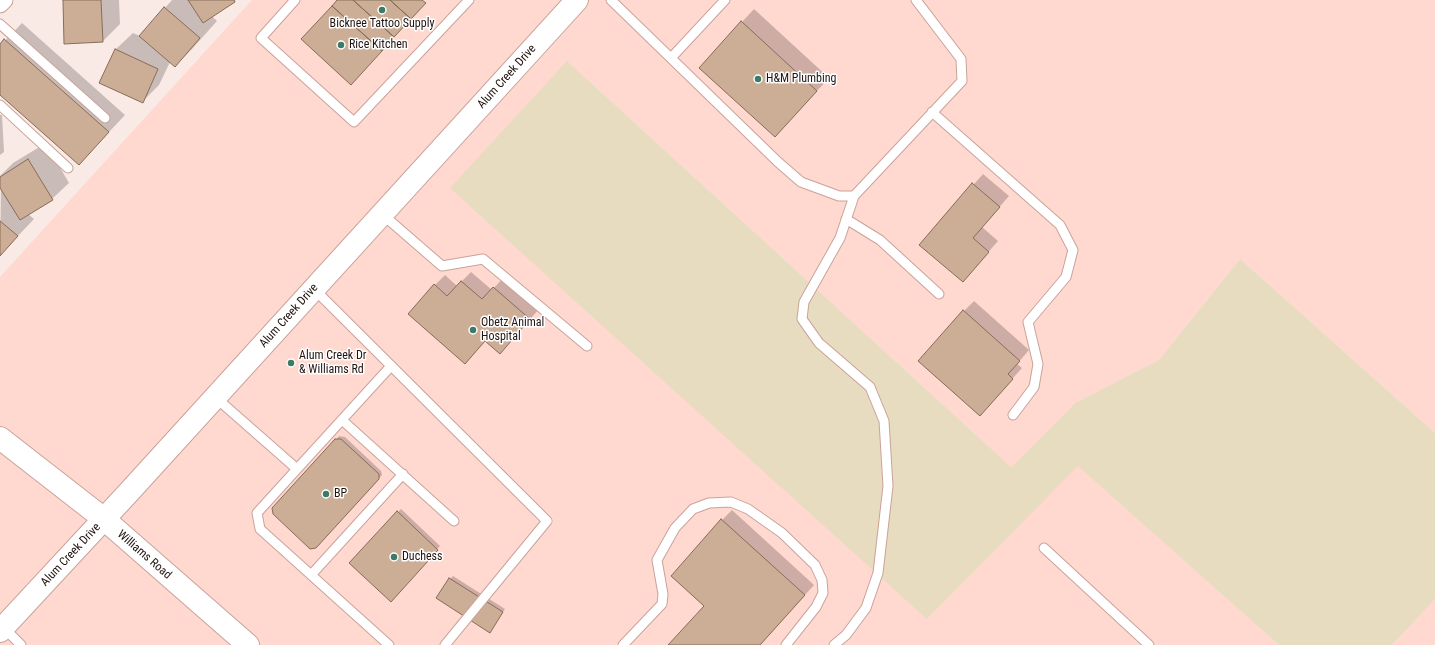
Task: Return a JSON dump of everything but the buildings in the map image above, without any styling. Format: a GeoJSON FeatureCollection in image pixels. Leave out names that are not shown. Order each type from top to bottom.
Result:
{"type":"FeatureCollection","features":[{"type":"Feature","properties":{"kind":"main road","name":"Alum Creek Drive"},"geometry":{"type":"LineString","coordinates":[[2,629],[216,397],[571,2]]}},
{"type":"Feature","properties":{"kind":"main road","name":"Williams Road"},"geometry":{"type":"LineString","coordinates":[[0,438],[104,519],[248,645]]}},
{"type":"Feature","properties":{"kind":"street"},"geometry":{"type":"LineString","coordinates":[[0,4],[4,0]]}},
{"type":"Feature","properties":{"kind":"lane"},"geometry":{"type":"LineString","coordinates":[[295,0],[261,38],[354,122],[469,0]]}},
{"type":"Feature","properties":{"kind":"lane"},"geometry":{"type":"LineString","coordinates":[[611,0],[778,162],[801,182],[840,196],[854,196]]}},
{"type":"Feature","properties":{"kind":"lane"},"geometry":{"type":"LineString","coordinates":[[671,58],[725,0]]}},
{"type":"Feature","properties":{"kind":"lane"},"geometry":{"type":"LineString","coordinates":[[834,645],[846,635],[866,608],[878,573],[888,486],[884,421],[870,387],[819,343],[802,319],[804,302],[840,238],[854,196],[962,81],[961,59],[916,0]]}},
{"type":"Feature","properties":{"kind":"lane"},"geometry":{"type":"LineString","coordinates":[[0,24],[105,118]]}},
{"type":"Feature","properties":{"kind":"lane"},"geometry":{"type":"LineString","coordinates":[[0,105],[68,168]]}},
{"type":"Feature","properties":{"kind":"lane"},"geometry":{"type":"LineString","coordinates":[[932,112],[1060,225],[1073,250],[1066,277],[1028,322],[1038,364],[1034,387],[1012,415]]}},
{"type":"Feature","properties":{"kind":"lane"},"geometry":{"type":"LineString","coordinates":[[382,214],[442,266],[483,259],[587,346]]}},
{"type":"Feature","properties":{"kind":"lane"},"geometry":{"type":"LineString","coordinates":[[846,219],[880,240],[939,294]]}},
{"type":"Feature","properties":{"kind":"lane"},"geometry":{"type":"LineString","coordinates":[[314,289],[547,521],[445,645]]}},
{"type":"Feature","properties":{"kind":"lane"},"geometry":{"type":"LineString","coordinates":[[389,645],[260,530],[257,513],[391,366]]}},
{"type":"Feature","properties":{"kind":"lane"},"geometry":{"type":"LineString","coordinates":[[216,397],[297,469]]}},
{"type":"Feature","properties":{"kind":"lane"},"geometry":{"type":"LineString","coordinates":[[342,420],[454,521]]}},
{"type":"Feature","properties":{"kind":"lane"},"geometry":{"type":"LineString","coordinates":[[311,575],[403,474]]}},
{"type":"Feature","properties":{"kind":"lane"},"geometry":{"type":"LineString","coordinates":[[622,645],[662,604],[663,594],[657,560],[675,528],[693,509],[709,503],[731,502],[748,509],[782,533],[816,565],[822,580],[823,593],[816,607],[786,645]]}},
{"type":"Feature","properties":{"kind":"lane"},"geometry":{"type":"LineString","coordinates":[[1044,548],[1149,645]]}},
{"type":"Feature","properties":{"kind":"lane"},"geometry":{"type":"LineString","coordinates":[[2,629],[21,645]]}},
{"type":"Feature","properties":{"kind":"shaded area"},"geometry":{"type":"Polygon","coordinates":[[[252,0],[1435,0],[1435,433],[1240,259],[1159,360],[1075,403],[1011,467],[567,61],[927,619],[1078,465],[1279,645],[0,645],[0,277],[252,0]]]}},
{"type":"Feature","properties":{"kind":"shaded area"},"geometry":{"type":"Polygon","coordinates":[[[567,61],[1011,467],[1075,403],[1159,360],[1240,259],[1435,433],[1435,599],[1392,645],[1279,645],[1078,466],[927,619],[450,188],[567,61]]]}},
{"type":"Feature","properties":{"kind":"shaded area"},"geometry":{"type":"Polygon","coordinates":[[[1435,599],[1435,645],[1392,645],[1435,599]]]}},
{"type":"Feature","properties":{"kind":"place","name":"Bicknee Tattoo Supply"},"geometry":{"type":"Point","coordinates":[382,10]}},
{"type":"Feature","properties":{"kind":"place","name":"Rice Kitchen"},"geometry":{"type":"Point","coordinates":[341,45]}},
{"type":"Feature","properties":{"kind":"place","name":"H&M Plumbing"},"geometry":{"type":"Point","coordinates":[758,79]}},
{"type":"Feature","properties":{"kind":"place","name":"Obetz Animal Hospital"},"geometry":{"type":"Point","coordinates":[473,330]}},
{"type":"Feature","properties":{"kind":"place","name":"Alum Creek Dr & Williams Rd"},"geometry":{"type":"Point","coordinates":[291,363]}},
{"type":"Feature","properties":{"kind":"place","name":"BP"},"geometry":{"type":"Point","coordinates":[326,494]}},
{"type":"Feature","properties":{"kind":"place","name":"Duchess"},"geometry":{"type":"Point","coordinates":[394,557]}}]}
